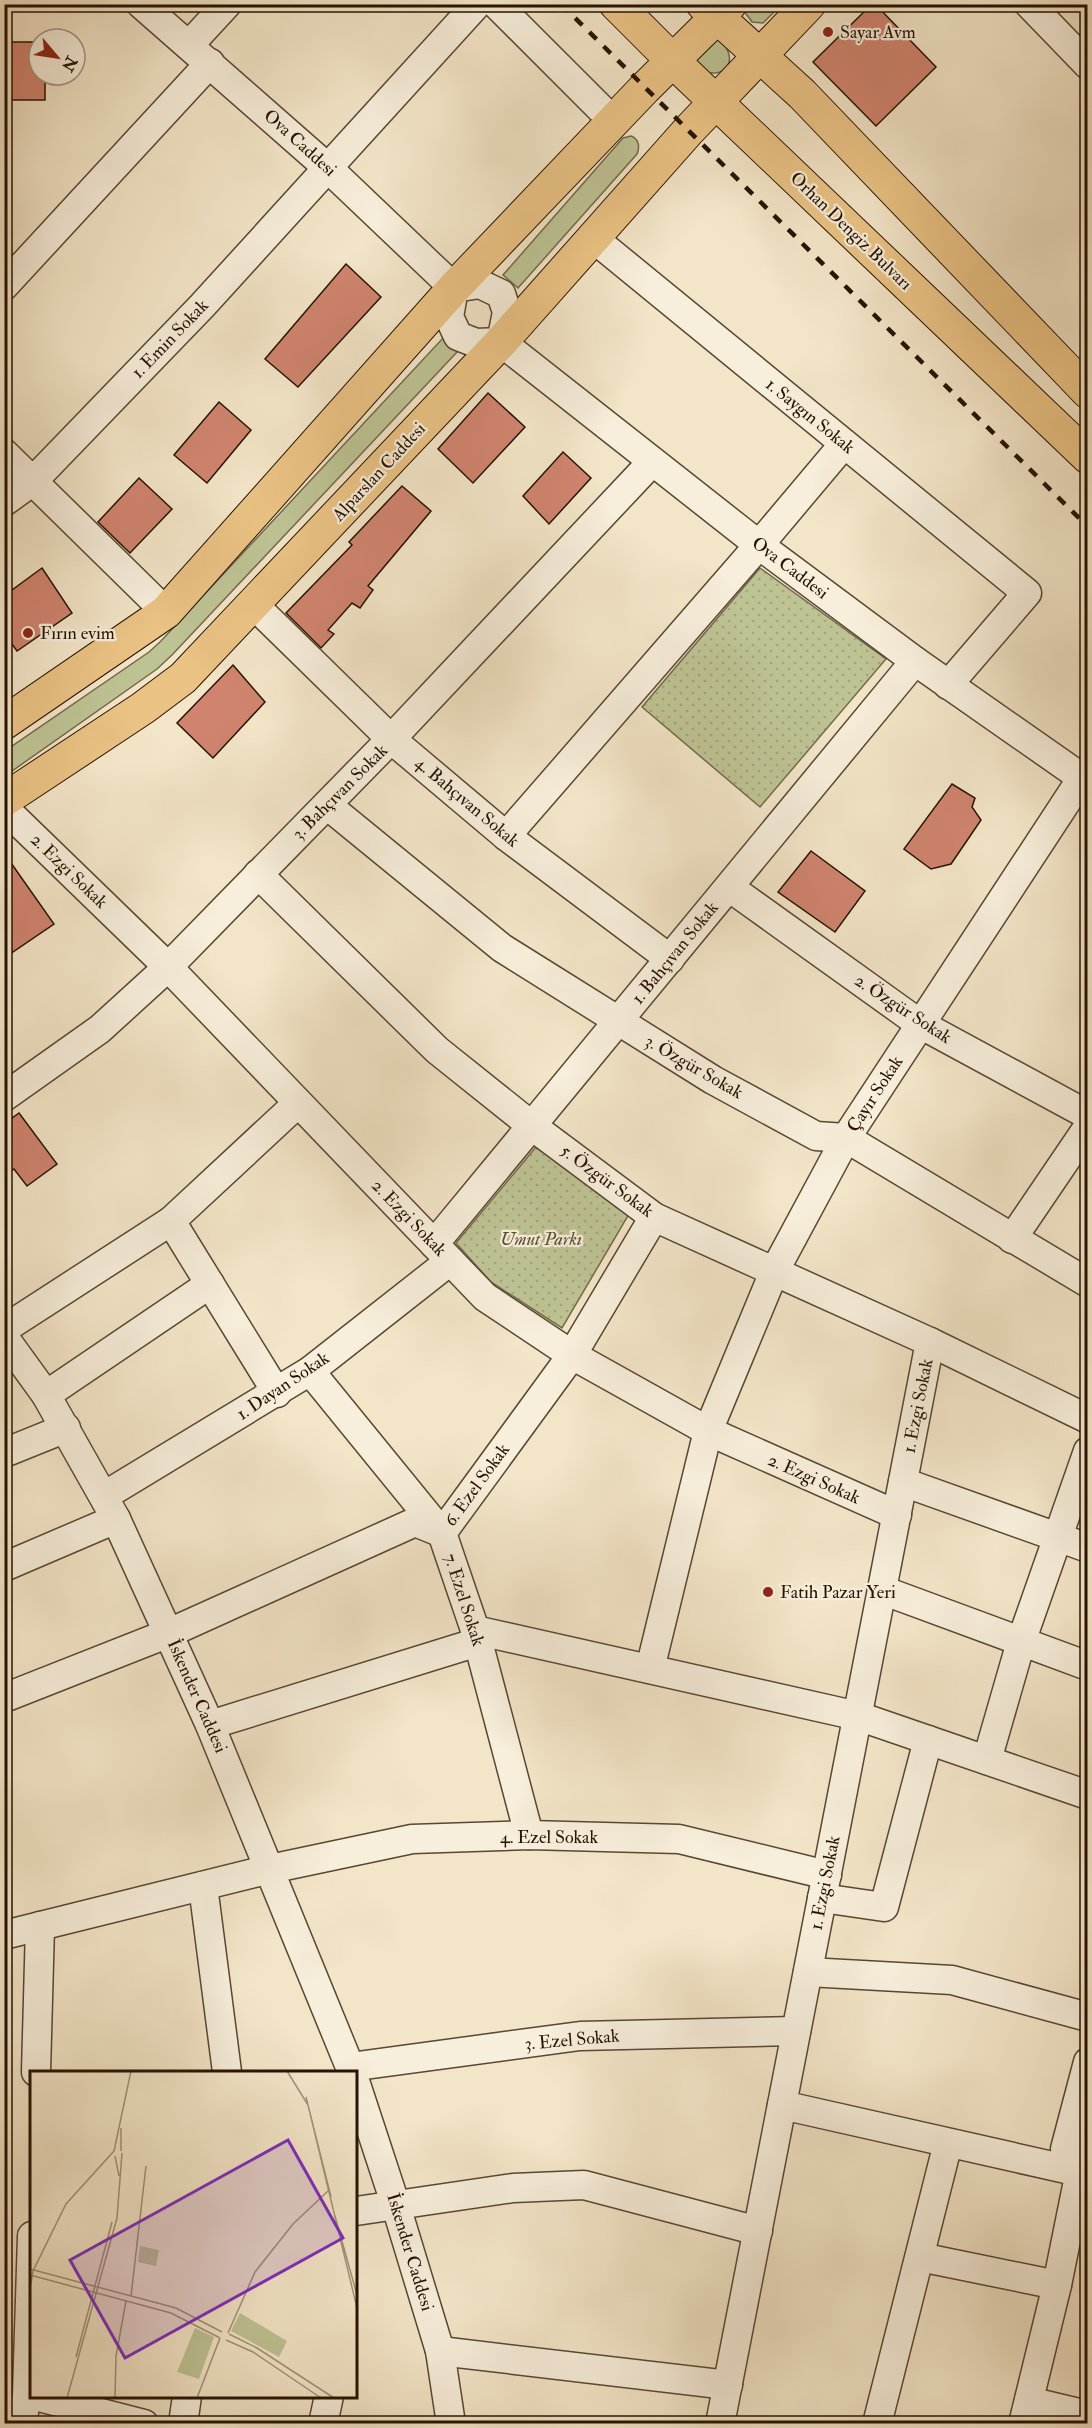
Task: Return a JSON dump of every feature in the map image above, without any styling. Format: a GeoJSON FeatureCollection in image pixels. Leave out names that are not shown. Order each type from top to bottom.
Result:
{"type":"FeatureCollection","features":[{"type":"Feature","properties":{"kind":"main road","name":"Orhan Dengiz Bulvarı"},"geometry":{"type":"LineString","coordinates":[[616,4],[1088,457]]}},
{"type":"Feature","properties":{"kind":"main road","name":"Alparslan Caddesi"},"geometry":{"type":"LineString","coordinates":[[4,800],[143,708],[183,678],[501,342],[716,102],[809,4]]}},
{"type":"Feature","properties":{"kind":"main road"},"geometry":{"type":"LineString","coordinates":[[4,723],[166,612],[454,288],[673,61],[717,9],[760,56],[802,94],[1088,392]]}},
{"type":"Feature","properties":{"kind":"street","name":"Ova Caddesi"},"geometry":{"type":"LineString","coordinates":[[141,4],[329,169],[454,288]]}},
{"type":"Feature","properties":{"kind":"street"},"geometry":{"type":"LineString","coordinates":[[4,286],[200,54],[227,4]]}},
{"type":"Feature","properties":{"kind":"street","name":"1. Emin Sokak"},"geometry":{"type":"LineString","coordinates":[[4,502],[33,481],[202,306],[477,4]]}},
{"type":"Feature","properties":{"kind":"street"},"geometry":{"type":"LineString","coordinates":[[496,4],[614,122]]}},
{"type":"Feature","properties":{"kind":"street"},"geometry":{"type":"LineString","coordinates":[[1029,4],[1088,65]]}},
{"type":"Feature","properties":{"kind":"street","name":"1. Saygın Sokak"},"geometry":{"type":"LineString","coordinates":[[593,238],[1027,593],[948,685]]}},
{"type":"Feature","properties":{"kind":"street"},"geometry":{"type":"LineString","coordinates":[[480,284],[501,294],[507,312],[501,342],[476,343],[458,336],[449,317],[454,288],[480,284]]}},
{"type":"Feature","properties":{"kind":"street","name":"Ova Caddesi"},"geometry":{"type":"LineString","coordinates":[[501,342],[759,545],[948,685],[1085,780]]}},
{"type":"Feature","properties":{"kind":"street"},"geometry":{"type":"LineString","coordinates":[[506,836],[844,444]]}},
{"type":"Feature","properties":{"kind":"street"},"geometry":{"type":"LineString","coordinates":[[4,453],[166,612]]}},
{"type":"Feature","properties":{"kind":"street","name":"3. Bahçıvan Sokak"},"geometry":{"type":"LineString","coordinates":[[4,1097],[100,1029],[168,967],[392,739],[652,462]]}},
{"type":"Feature","properties":{"kind":"street","name":"4. Bahçıvan Sokak"},"geometry":{"type":"LineString","coordinates":[[253,604],[392,739],[506,836],[669,959]]}},
{"type":"Feature","properties":{"kind":"street","name":"1. Bahçıvan Sokak"},"geometry":{"type":"LineString","coordinates":[[442,1252],[532,1126],[915,661]]}},
{"type":"Feature","properties":{"kind":"street","name":"Çayır Sokak"},"geometry":{"type":"LineString","coordinates":[[650,1670],[708,1431],[774,1272],[846,1138],[1085,780]]}},
{"type":"Feature","properties":{"kind":"street","name":"3. Özgür Sokak"},"geometry":{"type":"LineString","coordinates":[[327,805],[502,948],[618,1022],[713,1080],[816,1136],[846,1138],[1012,1239],[1088,1282]]}},
{"type":"Feature","properties":{"kind":"street","name":"2. Ezgi Sokak"},"geometry":{"type":"LineString","coordinates":[[4,808],[168,967],[485,1297],[573,1355],[708,1431],[897,1515]]}},
{"type":"Feature","properties":{"kind":"street","name":"5. Özgür Sokak"},"geometry":{"type":"LineString","coordinates":[[258,874],[437,1050],[532,1126],[654,1217],[930,1342],[1088,1419]]}},
{"type":"Feature","properties":{"kind":"street","name":"2. Özgür Sokak"},"geometry":{"type":"LineString","coordinates":[[729,887],[920,1024],[1088,1115]]}},
{"type":"Feature","properties":{"kind":"street"},"geometry":{"type":"LineString","coordinates":[[4,1329],[171,1221],[298,1103]]}},
{"type":"Feature","properties":{"kind":"street"},"geometry":{"type":"LineString","coordinates":[[1012,1239],[1088,1127]]}},
{"type":"Feature","properties":{"kind":"street","name":"6. Ezel Sokak"},"geometry":{"type":"LineString","coordinates":[[4,1698],[169,1633],[415,1522],[442,1533],[573,1355],[654,1217]]}},
{"type":"Feature","properties":{"kind":"street"},"geometry":{"type":"LineString","coordinates":[[171,1221],[277,1393]]}},
{"type":"Feature","properties":{"kind":"street","name":"1. Dayan Sokak"},"geometry":{"type":"LineString","coordinates":[[4,1567],[110,1508],[310,1371],[442,1252]]}},
{"type":"Feature","properties":{"kind":"street"},"geometry":{"type":"LineString","coordinates":[[46,1395],[210,1284]]}},
{"type":"Feature","properties":{"kind":"street","name":"İskender Caddesi"},"geometry":{"type":"LineString","coordinates":[[4,1337],[46,1395],[110,1508],[210,1725],[351,2071]]}},
{"type":"Feature","properties":{"kind":"street","name":"1. Ezgi Sokak"},"geometry":{"type":"LineString","coordinates":[[720,2424],[930,1342]]}},
{"type":"Feature","properties":{"kind":"street","name":"7. Ezel Sokak"},"geometry":{"type":"LineString","coordinates":[[310,1371],[442,1533],[476,1636],[529,1835]]}},
{"type":"Feature","properties":{"kind":"street"},"geometry":{"type":"LineString","coordinates":[[4,1453],[66,1428]]}},
{"type":"Feature","properties":{"kind":"street"},"geometry":{"type":"LineString","coordinates":[[987,1760],[1022,1642],[1088,1451]]}},
{"type":"Feature","properties":{"kind":"street"},"geometry":{"type":"LineString","coordinates":[[903,1482],[1088,1548]]}},
{"type":"Feature","properties":{"kind":"street"},"geometry":{"type":"LineString","coordinates":[[882,1590],[1088,1666]]}},
{"type":"Feature","properties":{"kind":"street"},"geometry":{"type":"LineString","coordinates":[[210,1725],[476,1636],[650,1670],[858,1716],[1088,1795]]}},
{"type":"Feature","properties":{"kind":"street","name":"4. Ezel Sokak"},"geometry":{"type":"LineString","coordinates":[[4,1935],[270,1869],[412,1839],[529,1835],[679,1839],[884,1907],[928,1740]]}},
{"type":"Feature","properties":{"kind":"street"},"geometry":{"type":"LineString","coordinates":[[203,1886],[226,2071]]}},
{"type":"Feature","properties":{"kind":"street"},"geometry":{"type":"LineString","coordinates":[[36,2071],[40,1926]]}},
{"type":"Feature","properties":{"kind":"street"},"geometry":{"type":"LineString","coordinates":[[808,1972],[952,1980],[1088,2017]]}},
{"type":"Feature","properties":{"kind":"street","name":"3. Ezel Sokak"},"geometry":{"type":"LineString","coordinates":[[357,2073],[580,2036],[796,2031]]}},
{"type":"Feature","properties":{"kind":"street"},"geometry":{"type":"LineString","coordinates":[[1084,2173],[1065,2150],[1088,2062]]}},
{"type":"Feature","properties":{"kind":"street","name":"İskender Caddesi"},"geometry":{"type":"LineString","coordinates":[[357,2089],[396,2206],[440,2351],[451,2424]]}},
{"type":"Feature","properties":{"kind":"street"},"geometry":{"type":"LineString","coordinates":[[782,2105],[1084,2173]]}},
{"type":"Feature","properties":{"kind":"street"},"geometry":{"type":"LineString","coordinates":[[877,2424],[948,2143]]}},
{"type":"Feature","properties":{"kind":"street"},"geometry":{"type":"LineString","coordinates":[[1084,2173],[1026,2412],[1088,2415]]}},
{"type":"Feature","properties":{"kind":"street"},"geometry":{"type":"LineString","coordinates":[[357,2211],[513,2188],[584,2185],[758,2230]]}},
{"type":"Feature","properties":{"kind":"street"},"geometry":{"type":"LineString","coordinates":[[920,2257],[1057,2285]]}},
{"type":"Feature","properties":{"kind":"street"},"geometry":{"type":"LineString","coordinates":[[18,2422],[25,2394],[30,2281]]}},
{"type":"Feature","properties":{"kind":"street"},"geometry":{"type":"LineString","coordinates":[[440,2351],[728,2385]]}},
{"type":"Feature","properties":{"kind":"street"},"geometry":{"type":"LineString","coordinates":[[41,2398],[144,2424]]}},
{"type":"Feature","properties":{"kind":"street"},"geometry":{"type":"LineString","coordinates":[[183,2424],[187,2398]]}},
{"type":"Feature","properties":{"kind":"street"},"geometry":{"type":"LineString","coordinates":[[323,2424],[329,2398]]}},
{"type":"Feature","properties":{"kind":"green space"},"geometry":{"type":"Polygon","coordinates":[[[745,5],[781,5],[763,23],[752,22],[743,10],[745,5]]]}},
{"type":"Feature","properties":{"kind":"green space"},"geometry":{"type":"Polygon","coordinates":[[[718,39],[729,54],[727,66],[723,71],[716,73],[698,69],[694,52],[718,39]]]}},
{"type":"Feature","properties":{"kind":"green space"},"geometry":{"type":"Polygon","coordinates":[[[631,136],[638,144],[637,154],[518,288],[503,275],[623,138],[631,136]]]}},
{"type":"Feature","properties":{"kind":"green space"},"geometry":{"type":"Polygon","coordinates":[[[444,337],[458,351],[172,655],[157,669],[5,776],[5,751],[149,652],[161,641],[444,337]]]}},
{"type":"Feature","properties":{"kind":"green space"},"geometry":{"type":"Polygon","coordinates":[[[760,568],[886,659],[760,807],[642,707],[760,568]]]}},
{"type":"Feature","properties":{"kind":"green space","name":"Umut Parkı"},"geometry":{"type":"Polygon","coordinates":[[[536,1147],[629,1214],[562,1328],[491,1282],[456,1243],[536,1147]]]}},
{"type":"Feature","properties":{"kind":"building"},"geometry":{"type":"Polygon","coordinates":[[[872,4],[875,4],[936,67],[876,126],[813,62],[872,4]]]}},
{"type":"Feature","properties":{"kind":"building"},"geometry":{"type":"Polygon","coordinates":[[[4,42],[27,42],[27,87],[45,87],[45,100],[4,100],[4,42]]]}},
{"type":"Feature","properties":{"kind":"building"},"geometry":{"type":"Polygon","coordinates":[[[346,264],[381,297],[298,387],[265,359],[346,264]]]}},
{"type":"Feature","properties":{"kind":"building"},"geometry":{"type":"Polygon","coordinates":[[[488,393],[525,427],[473,483],[438,449],[488,393]]]}},
{"type":"Feature","properties":{"kind":"building"},"geometry":{"type":"Polygon","coordinates":[[[219,402],[251,430],[207,483],[174,455],[219,402]]]}},
{"type":"Feature","properties":{"kind":"building"},"geometry":{"type":"Polygon","coordinates":[[[563,452],[591,478],[549,524],[523,496],[563,452]]]}},
{"type":"Feature","properties":{"kind":"building"},"geometry":{"type":"Polygon","coordinates":[[[139,478],[172,509],[130,553],[98,522],[139,478]]]}},
{"type":"Feature","properties":{"kind":"building"},"geometry":{"type":"Polygon","coordinates":[[[402,486],[431,511],[368,586],[373,590],[360,608],[352,603],[328,630],[334,634],[321,648],[286,613],[352,545],[349,542],[402,486]]]}},
{"type":"Feature","properties":{"kind":"building"},"geometry":{"type":"Polygon","coordinates":[[[42,568],[72,613],[17,651],[4,633],[4,596],[42,568]]]}},
{"type":"Feature","properties":{"kind":"building"},"geometry":{"type":"Polygon","coordinates":[[[233,665],[265,702],[213,758],[177,723],[233,665]]]}},
{"type":"Feature","properties":{"kind":"building"},"geometry":{"type":"Polygon","coordinates":[[[952,784],[975,798],[972,807],[981,820],[951,864],[931,869],[904,849],[952,784]]]}},
{"type":"Feature","properties":{"kind":"building"},"geometry":{"type":"Polygon","coordinates":[[[811,851],[865,891],[835,932],[778,892],[811,851]]]}},
{"type":"Feature","properties":{"kind":"building"},"geometry":{"type":"Polygon","coordinates":[[[4,853],[54,924],[4,958],[4,853]]]}},
{"type":"Feature","properties":{"kind":"building"},"geometry":{"type":"Polygon","coordinates":[[[19,1113],[57,1164],[27,1186],[14,1169],[4,1176],[4,1124],[19,1113]]]}},
{"type":"Feature","properties":{"kind":"railway"},"geometry":{"type":"LineString","coordinates":[[561,4],[1088,527]]}},
{"type":"Feature","properties":{"kind":"place","name":"Sayar Avm"},"geometry":{"type":"Point","coordinates":[828,32]}},
{"type":"Feature","properties":{"kind":"place","name":"Fırın evim"},"geometry":{"type":"Point","coordinates":[28,633]}},
{"type":"Feature","properties":{"kind":"place","name":"Fatih Pazar Yeri"},"geometry":{"type":"Point","coordinates":[768,1592]}}]}
